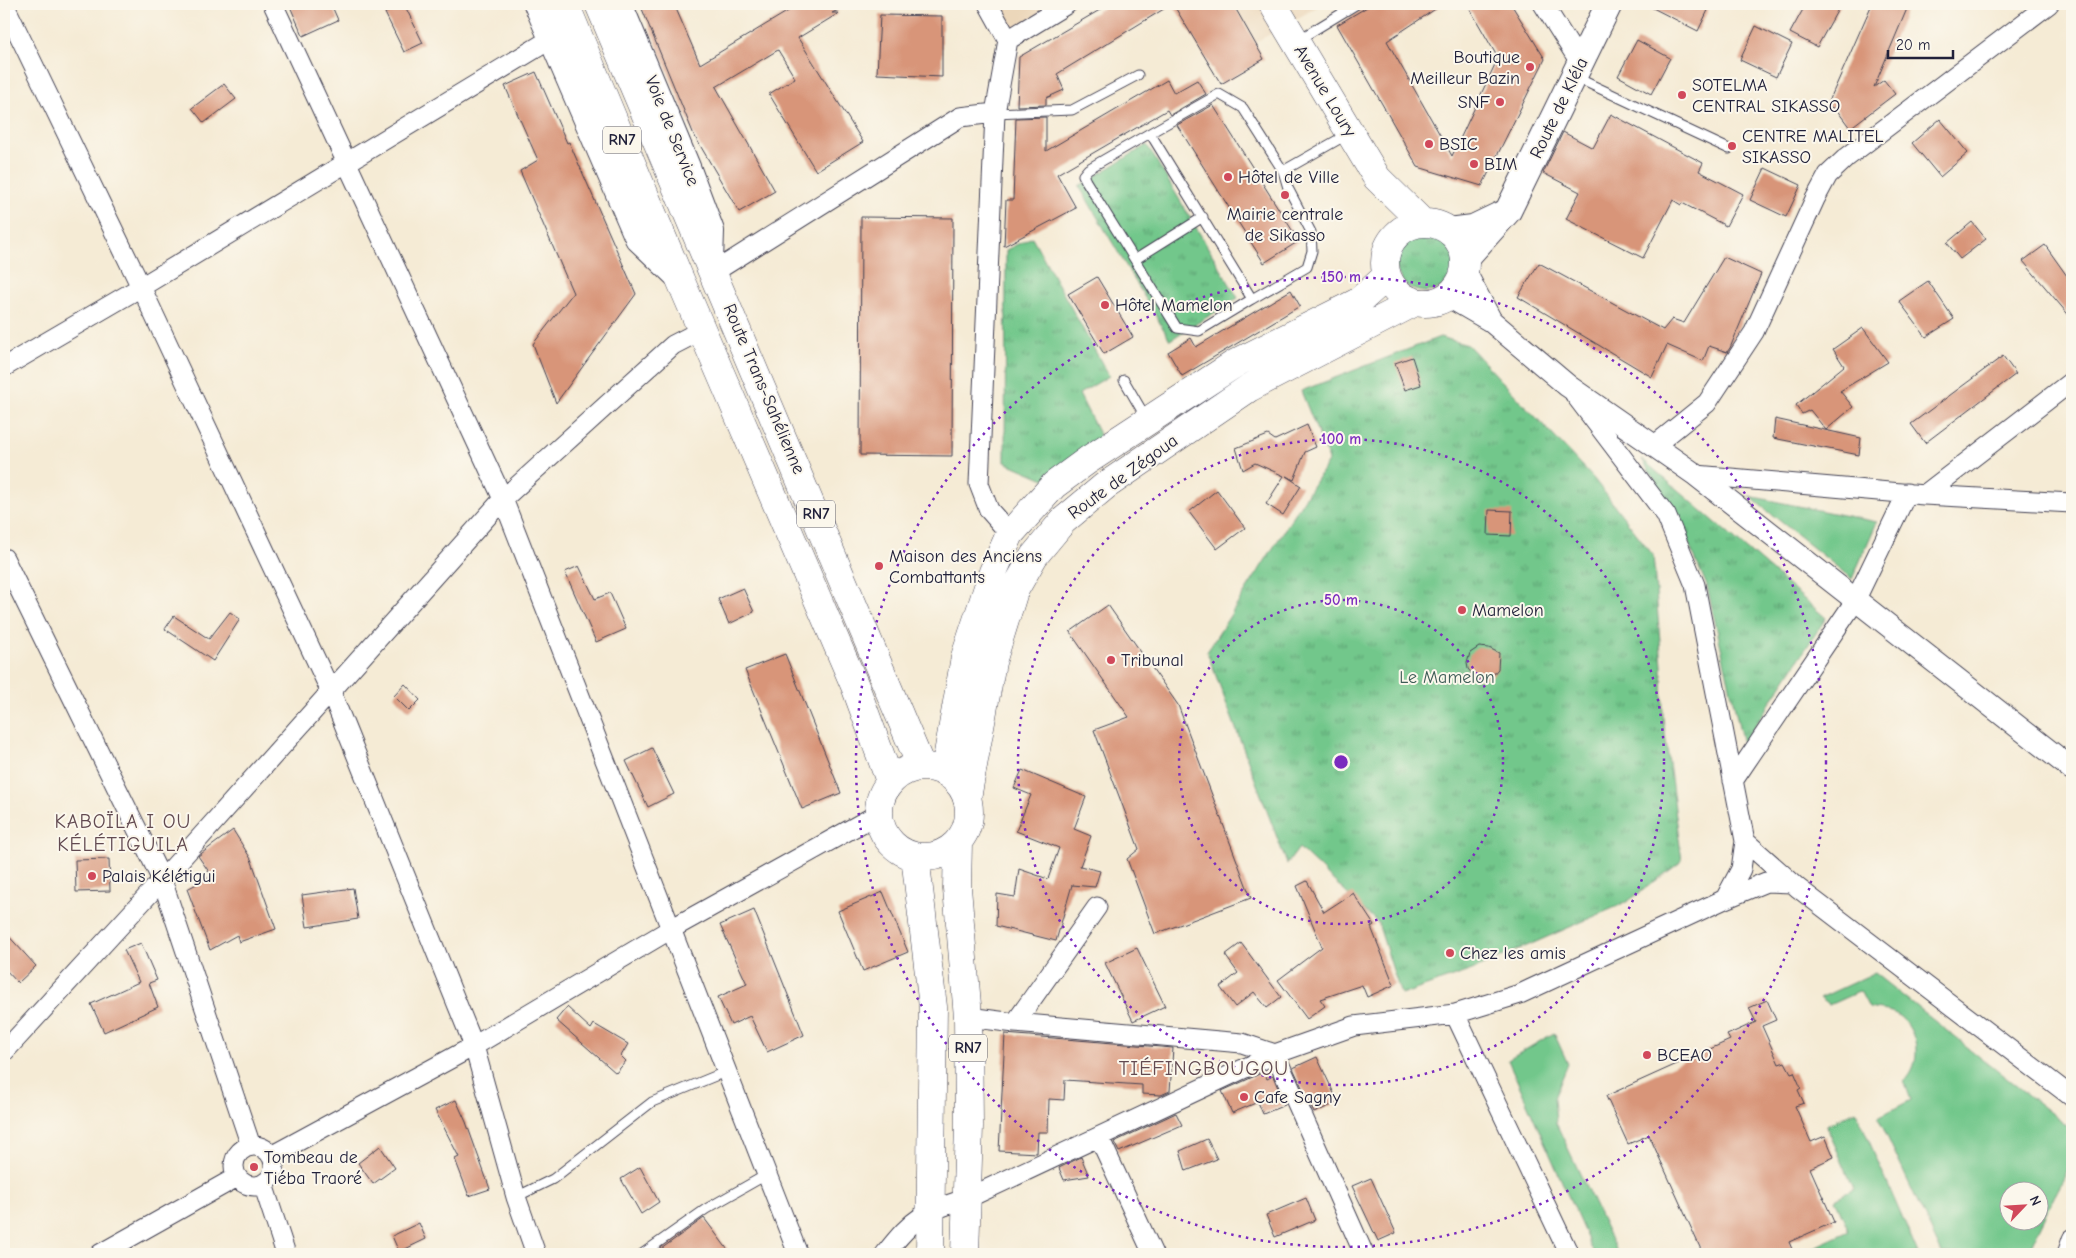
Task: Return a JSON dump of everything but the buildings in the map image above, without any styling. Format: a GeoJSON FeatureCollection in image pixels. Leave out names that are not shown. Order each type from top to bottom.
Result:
{"type":"FeatureCollection","features":[{"type":"Feature","properties":{"kind":"main road"},"geometry":{"type":"LineString","coordinates":[[537,4],[638,238],[679,277]]}},
{"type":"Feature","properties":{"kind":"main road","name":"RN7"},"geometry":{"type":"LineString","coordinates":[[565,4],[679,277]]}},
{"type":"Feature","properties":{"kind":"main road","name":"RN7"},"geometry":{"type":"LineString","coordinates":[[599,4],[712,267]]}},
{"type":"Feature","properties":{"kind":"main road","name":"Voie de Service"},"geometry":{"type":"LineString","coordinates":[[619,4],[687,167],[711,231],[712,267]]}},
{"type":"Feature","properties":{"kind":"main road","name":"Avenue Loury"},"geometry":{"type":"LineString","coordinates":[[1273,4],[1377,178]]}},
{"type":"Feature","properties":{"kind":"main road","name":"Route de Kléla"},"geometry":{"type":"LineString","coordinates":[[1464,265],[1508,211],[1609,4]]}},
{"type":"Feature","properties":{"kind":"main road"},"geometry":{"type":"LineString","coordinates":[[1377,178],[1423,223]]}},
{"type":"Feature","properties":{"kind":"main road"},"geometry":{"type":"LineString","coordinates":[[1377,178],[1394,238]]}},
{"type":"Feature","properties":{"kind":"main road"},"geometry":{"type":"LineString","coordinates":[[1449,231],[1473,228],[1508,211]]}},
{"type":"Feature","properties":{"kind":"main road"},"geometry":{"type":"LineString","coordinates":[[1423,223],[1432,224],[1449,231],[1460,244],[1464,265],[1461,280],[1448,296],[1432,302],[1415,302],[1398,293],[1387,276],[1385,260],[1389,245],[1394,238],[1402,230],[1423,223]]}},
{"type":"Feature","properties":{"kind":"main road","name":"Route Trans-Sahélienne"},"geometry":{"type":"LineString","coordinates":[[712,267],[933,768],[958,782],[967,798]]}},
{"type":"Feature","properties":{"kind":"main road","name":"Route de Zégoua"},"geometry":{"type":"LineString","coordinates":[[933,768],[965,657],[993,572],[1010,534],[1054,485],[1236,363],[1358,302],[1387,276]]}},
{"type":"Feature","properties":{"kind":"main road","name":"Route Trans-Sahélienne"},"geometry":{"type":"LineString","coordinates":[[679,277],[855,686],[890,781]]}},
{"type":"Feature","properties":{"kind":"main road","name":"Route de Zégoua"},"geometry":{"type":"LineString","coordinates":[[967,798],[992,662],[1014,591],[1034,556],[1063,521],[1105,486],[1249,388],[1415,302]]}},
{"type":"Feature","properties":{"kind":"main road"},"geometry":{"type":"LineString","coordinates":[[933,768],[910,768],[890,781],[881,796],[878,814],[881,826],[890,841],[903,852],[915,856],[938,855],[958,842]]}},
{"type":"Feature","properties":{"kind":"main road","name":"RN7"},"geometry":{"type":"LineString","coordinates":[[966,1254],[968,1198],[968,1017],[957,888],[958,842],[969,822],[967,798]]}},
{"type":"Feature","properties":{"kind":"main road","name":"RN7"},"geometry":{"type":"LineString","coordinates":[[915,856],[933,1007],[929,1210],[930,1254]]}},
{"type":"Feature","properties":{"kind":"street"},"geometry":{"type":"LineString","coordinates":[[4,4],[141,287],[331,692],[474,1046],[516,1197],[536,1254]]}},
{"type":"Feature","properties":{"kind":"street"},"geometry":{"type":"LineString","coordinates":[[273,4],[503,499],[672,929],[725,1072],[798,1254]]}},
{"type":"Feature","properties":{"kind":"street"},"geometry":{"type":"LineString","coordinates":[[988,4],[1008,40],[995,113],[980,484],[989,510],[1010,534]]}},
{"type":"Feature","properties":{"kind":"street"},"geometry":{"type":"LineString","coordinates":[[1008,40],[1067,4]]}},
{"type":"Feature","properties":{"kind":"street"},"geometry":{"type":"LineString","coordinates":[[1543,4],[1577,70]]}},
{"type":"Feature","properties":{"kind":"street"},"geometry":{"type":"LineString","coordinates":[[1655,445],[1707,403],[1754,332],[1815,199],[1828,176],[1846,158],[2049,4]]}},
{"type":"Feature","properties":{"kind":"street"},"geometry":{"type":"LineString","coordinates":[[4,367],[141,287],[346,161],[551,39]]}},
{"type":"Feature","properties":{"kind":"street"},"geometry":{"type":"LineString","coordinates":[[712,267],[960,117],[995,113]]}},
{"type":"Feature","properties":{"kind":"street"},"geometry":{"type":"LineString","coordinates":[[1464,265],[1490,321]]}},
{"type":"Feature","properties":{"kind":"street"},"geometry":{"type":"LineString","coordinates":[[1448,296],[1490,321],[1568,386],[1655,445],[1696,476],[1855,602],[2072,769]]}},
{"type":"Feature","properties":{"kind":"street"},"geometry":{"type":"LineString","coordinates":[[4,1052],[162,880],[503,499],[673,345],[702,330]]}},
{"type":"Feature","properties":{"kind":"street"},"geometry":{"type":"LineString","coordinates":[[1733,781],[1855,602],[1916,494],[2072,381]]}},
{"type":"Feature","properties":{"kind":"street"},"geometry":{"type":"LineString","coordinates":[[1568,386],[1666,515],[1695,585],[1745,841],[1741,869],[1725,899]]}},
{"type":"Feature","properties":{"kind":"street"},"geometry":{"type":"LineString","coordinates":[[1696,476],[1916,494],[2072,503]]}},
{"type":"Feature","properties":{"kind":"street"},"geometry":{"type":"LineString","coordinates":[[4,558],[162,880],[251,1146]]}},
{"type":"Feature","properties":{"kind":"street"},"geometry":{"type":"LineString","coordinates":[[271,1156],[474,1046],[672,929],[878,814]]}},
{"type":"Feature","properties":{"kind":"street"},"geometry":{"type":"LineString","coordinates":[[1745,841],[1792,883],[2072,1097]]}},
{"type":"Feature","properties":{"kind":"street"},"geometry":{"type":"LineString","coordinates":[[885,1254],[908,1225],[929,1210],[968,1198],[1275,1054],[1354,1026],[1455,1014],[1520,994],[1725,899],[1766,882],[1792,883]]}},
{"type":"Feature","properties":{"kind":"street"},"geometry":{"type":"LineString","coordinates":[[1015,1024],[1097,907]]}},
{"type":"Feature","properties":{"kind":"street"},"geometry":{"type":"LineString","coordinates":[[1455,1014],[1569,1254]]}},
{"type":"Feature","properties":{"kind":"street"},"geometry":{"type":"LineString","coordinates":[[968,1017],[1015,1024],[1242,1043],[1275,1054],[1364,1254]]}},
{"type":"Feature","properties":{"kind":"street"},"geometry":{"type":"LineString","coordinates":[[1099,1137],[1153,1254]]}},
{"type":"Feature","properties":{"kind":"street"},"geometry":{"type":"LineString","coordinates":[[251,1146],[264,1149],[271,1156],[274,1172],[264,1184],[254,1187],[247,1185],[237,1177],[234,1164],[236,1158],[245,1148],[251,1146]]}},
{"type":"Feature","properties":{"kind":"street"},"geometry":{"type":"LineString","coordinates":[[100,1254],[237,1177]]}},
{"type":"Feature","properties":{"kind":"street"},"geometry":{"type":"LineString","coordinates":[[264,1184],[286,1254]]}},
{"type":"Feature","properties":{"kind":"street"},"geometry":{"type":"LineString","coordinates":[[2067,1254],[2072,1239]]}},
{"type":"Feature","properties":{"kind":"lane"},"geometry":{"type":"LineString","coordinates":[[1295,41],[1357,4]]}},
{"type":"Feature","properties":{"kind":"lane"},"geometry":{"type":"LineString","coordinates":[[1577,70],[1729,149]]}},
{"type":"Feature","properties":{"kind":"lane"},"geometry":{"type":"LineString","coordinates":[[995,113],[1072,110],[1138,74]]}},
{"type":"Feature","properties":{"kind":"lane"},"geometry":{"type":"LineString","coordinates":[[1219,94],[1243,108],[1283,171],[1288,188],[1311,232],[1312,251],[1306,267],[1198,331],[1177,328],[1083,175],[1088,169],[1219,94]]}},
{"type":"Feature","properties":{"kind":"lane"},"geometry":{"type":"LineString","coordinates":[[1150,133],[1252,299]]}},
{"type":"Feature","properties":{"kind":"lane"},"geometry":{"type":"LineString","coordinates":[[1283,171],[1350,133]]}},
{"type":"Feature","properties":{"kind":"lane"},"geometry":{"type":"LineString","coordinates":[[1136,259],[1202,217]]}},
{"type":"Feature","properties":{"kind":"lane"},"geometry":{"type":"LineString","coordinates":[[1124,380],[1147,421]]}},
{"type":"Feature","properties":{"kind":"lane"},"geometry":{"type":"LineString","coordinates":[[516,1197],[553,1179],[652,1102],[725,1072]]}},
{"type":"Feature","properties":{"kind":"lane"},"geometry":{"type":"LineString","coordinates":[[642,1254],[706,1209],[766,1175]]}},
{"type":"Feature","properties":{"kind":"shaded area"},"geometry":{"type":"Polygon","coordinates":[[[987,4],[1075,4],[1008,40],[987,4]]]}},
{"type":"Feature","properties":{"kind":"shaded area"},"geometry":{"type":"Polygon","coordinates":[[[1229,4],[1322,4],[1253,44],[1229,4]]]}},
{"type":"Feature","properties":{"kind":"green space"},"geometry":{"type":"Polygon","coordinates":[[[1147,145],[1238,298],[1170,340],[1079,186],[1147,145]]]}},
{"type":"Feature","properties":{"kind":"green space"},"geometry":{"type":"Polygon","coordinates":[[[1419,234],[1431,234],[1441,238],[1450,247],[1454,269],[1446,284],[1431,292],[1419,292],[1409,288],[1400,279],[1396,269],[1396,257],[1400,247],[1409,238],[1419,234]]]}},
{"type":"Feature","properties":{"kind":"green space"},"geometry":{"type":"Polygon","coordinates":[[[1032,237],[1109,376],[1079,394],[1103,442],[1044,479],[1005,462],[1006,250],[1032,237]]]}},
{"type":"Feature","properties":{"kind":"green space","name":"Le Mamelon"},"geometry":{"type":"Polygon","coordinates":[[[1440,337],[1468,345],[1594,479],[1653,555],[1662,666],[1663,718],[1682,861],[1627,902],[1472,970],[1401,995],[1378,923],[1299,848],[1287,864],[1207,652],[1329,460],[1301,391],[1440,337]]]}},
{"type":"Feature","properties":{"kind":"green space"},"geometry":{"type":"Polygon","coordinates":[[[1642,459],[1826,618],[1743,744],[1707,586],[1678,519],[1642,459]]]}},
{"type":"Feature","properties":{"kind":"green space"},"geometry":{"type":"Polygon","coordinates":[[[1749,496],[1877,522],[1852,579],[1749,496]]]}},
{"type":"Feature","properties":{"kind":"green space"},"geometry":{"type":"Polygon","coordinates":[[[1874,973],[2072,1130],[2072,1161],[2048,1211],[2048,1180],[1998,1180],[1998,1230],[2039,1230],[2027,1254],[1942,1254],[1878,1117],[1911,1100],[1904,1081],[1910,1074],[1916,1056],[1916,1046],[1910,1028],[1896,1014],[1869,1008],[1860,991],[1829,1005],[1820,998],[1874,973]]]}},
{"type":"Feature","properties":{"kind":"green space"},"geometry":{"type":"Polygon","coordinates":[[[1554,1033],[1568,1064],[1554,1098],[1556,1123],[1618,1254],[1594,1254],[1508,1060],[1554,1033]]]}},
{"type":"Feature","properties":{"kind":"green space"},"geometry":{"type":"Polygon","coordinates":[[[1856,1111],[1918,1254],[1801,1253],[1849,1231],[1835,1199],[1854,1189],[1826,1125],[1856,1111]]]}},
{"type":"Feature","properties":{"kind":"place","name":"Boutique Meilleur Bazin"},"geometry":{"type":"Point","coordinates":[1530,67]}},
{"type":"Feature","properties":{"kind":"place","name":"SOTELMA CENTRAL SIKASSO"},"geometry":{"type":"Point","coordinates":[1682,95]}},
{"type":"Feature","properties":{"kind":"place","name":"SNF"},"geometry":{"type":"Point","coordinates":[1500,102]}},
{"type":"Feature","properties":{"kind":"place","name":"BSIC"},"geometry":{"type":"Point","coordinates":[1429,144]}},
{"type":"Feature","properties":{"kind":"place","name":"CENTRE MALITEL SIKASSO"},"geometry":{"type":"Point","coordinates":[1732,146]}},
{"type":"Feature","properties":{"kind":"place","name":"BIM"},"geometry":{"type":"Point","coordinates":[1474,164]}},
{"type":"Feature","properties":{"kind":"place","name":"Hôtel de Ville"},"geometry":{"type":"Point","coordinates":[1228,177]}},
{"type":"Feature","properties":{"kind":"place","name":"Mairie centrale de Sikasso"},"geometry":{"type":"Point","coordinates":[1285,195]}},
{"type":"Feature","properties":{"kind":"place","name":"Hôtel Mamelon"},"geometry":{"type":"Point","coordinates":[1105,305]}},
{"type":"Feature","properties":{"kind":"place","name":"Maison des Anciens Combattants"},"geometry":{"type":"Point","coordinates":[879,566]}},
{"type":"Feature","properties":{"kind":"place","name":"Mamelon"},"geometry":{"type":"Point","coordinates":[1462,610]}},
{"type":"Feature","properties":{"kind":"place","name":"Tribunal"},"geometry":{"type":"Point","coordinates":[1111,660]}},
{"type":"Feature","properties":{"kind":"place","name":"Palais Kélétigui"},"geometry":{"type":"Point","coordinates":[92,876]}},
{"type":"Feature","properties":{"kind":"place","name":"Chez les amis"},"geometry":{"type":"Point","coordinates":[1450,953]}},
{"type":"Feature","properties":{"kind":"place","name":"BCEAO"},"geometry":{"type":"Point","coordinates":[1647,1055]}},
{"type":"Feature","properties":{"kind":"place","name":"Cafe Sagny"},"geometry":{"type":"Point","coordinates":[1244,1097]}},
{"type":"Feature","properties":{"kind":"place","name":"Tombeau de Tiéba Traoré"},"geometry":{"type":"Point","coordinates":[254,1167]}},
{"type":"Feature","properties":{"kind":"district","name":"KABOÏLA I OU KÉLÉTIGUILA"},"geometry":{"type":"Point","coordinates":[123,832]}},
{"type":"Feature","properties":{"kind":"district","name":"TIÉFINGBOUGOU"},"geometry":{"type":"Point","coordinates":[1204,1068]}}]}
